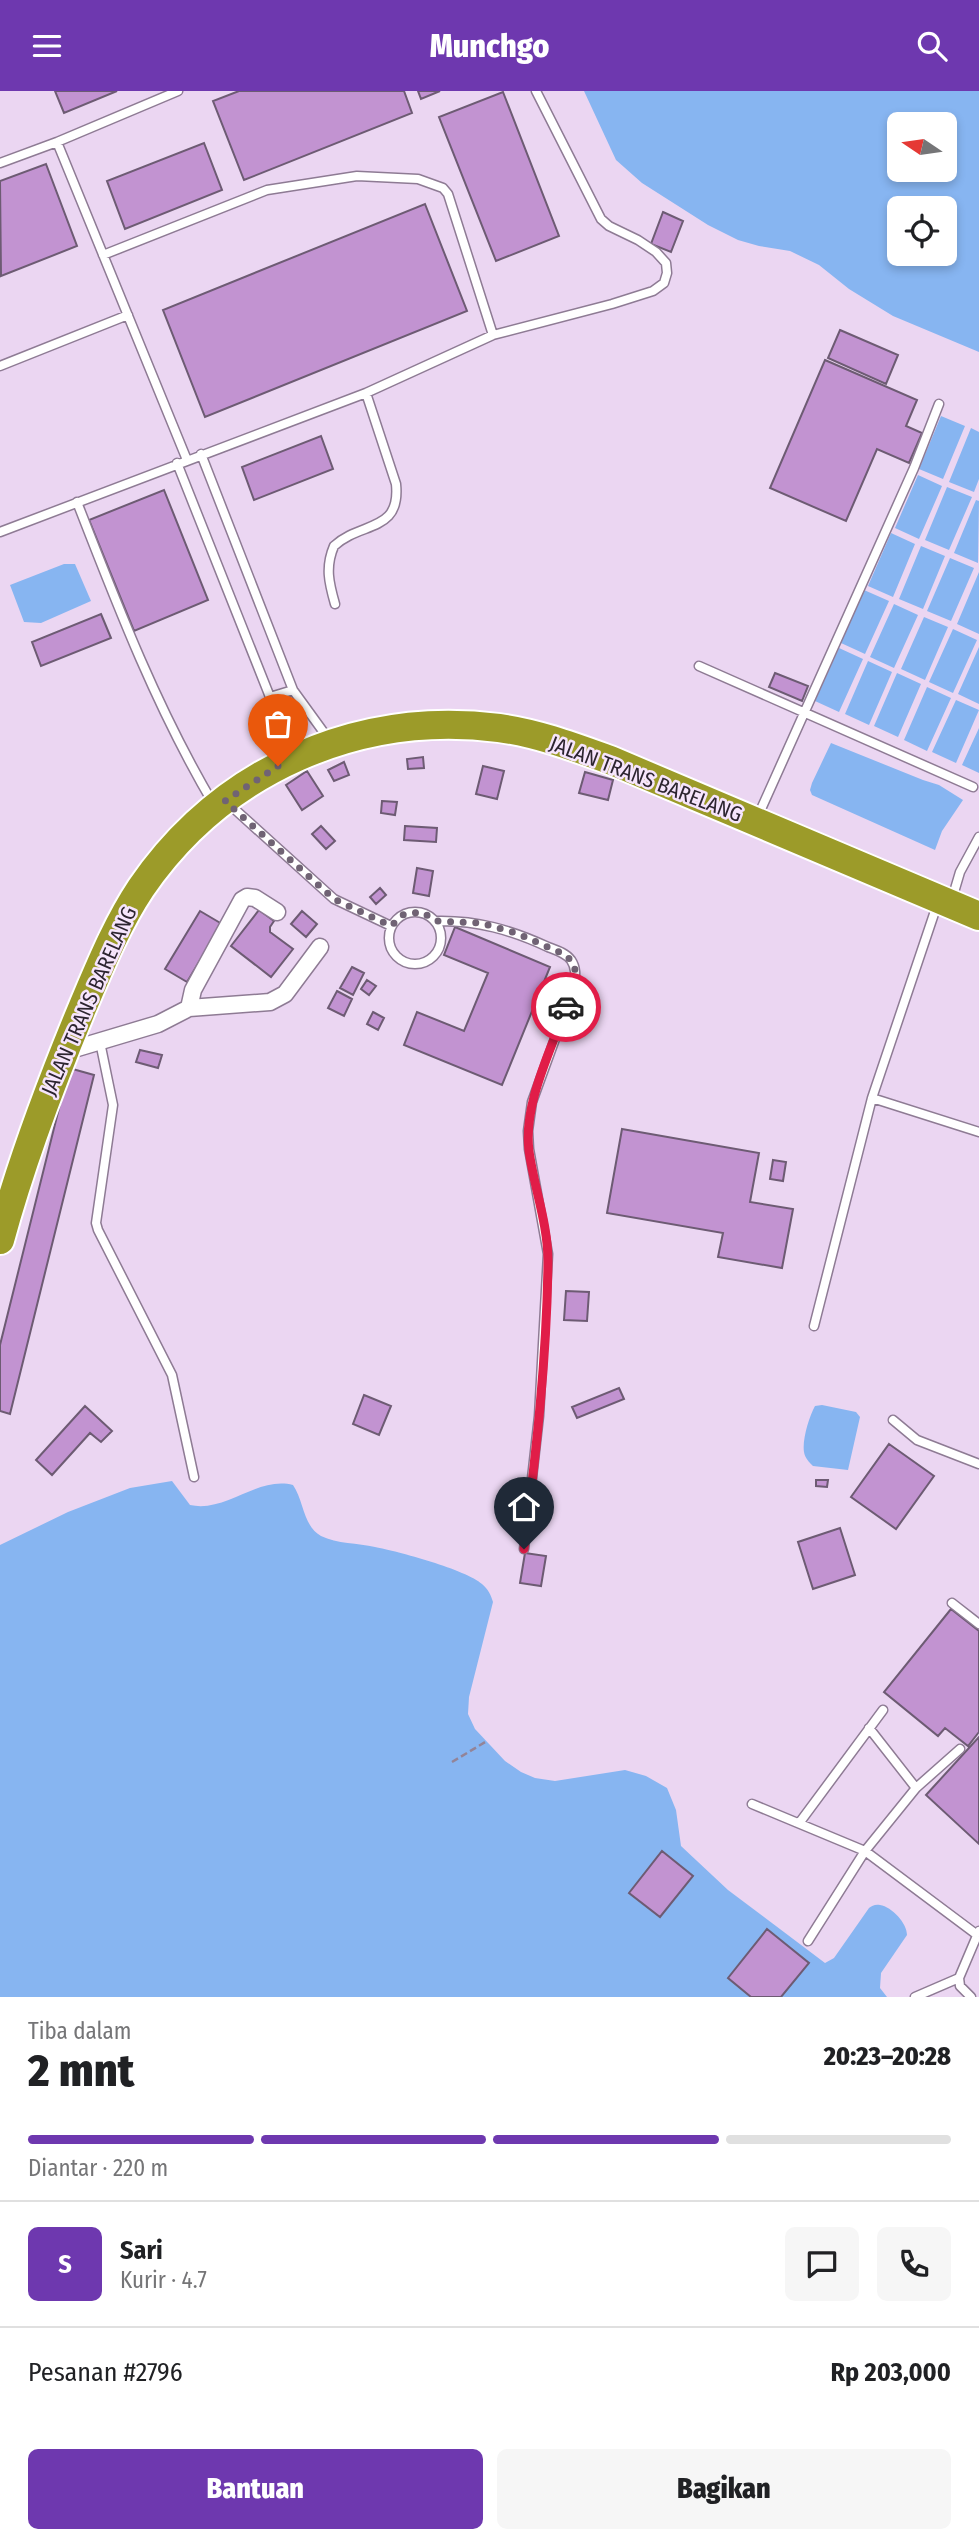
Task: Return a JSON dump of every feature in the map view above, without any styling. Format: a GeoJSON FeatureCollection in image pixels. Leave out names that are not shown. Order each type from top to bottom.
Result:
{"type":"FeatureCollection","features":[{"type":"Feature","properties":{"kind":"highway","name":"JALAN TRANS BARELANG"},"geometry":{"type":"LineString","coordinates":[[0,1240],[5,1199],[106,953],[141,888],[174,849],[220,804],[286,760],[332,743],[374,731],[447,724],[500,728],[558,741],[610,760],[979,916]]}},
{"type":"Feature","properties":{"kind":"street"},"geometry":{"type":"LineString","coordinates":[[189,1008],[193,990],[242,900],[247,897],[256,898],[276,912]]}},
{"type":"Feature","properties":{"kind":"street"},"geometry":{"type":"LineString","coordinates":[[64,1052],[158,1024],[189,1008],[270,1002],[278,999],[285,994],[320,947]]}},
{"type":"Feature","properties":{"kind":"lane"},"geometry":{"type":"LineString","coordinates":[[0,163],[178,91]]}},
{"type":"Feature","properties":{"kind":"lane"},"geometry":{"type":"LineString","coordinates":[[0,532],[366,393],[493,335],[653,291],[664,283],[666,263],[656,252],[601,219],[536,91]]}},
{"type":"Feature","properties":{"kind":"lane"},"geometry":{"type":"LineString","coordinates":[[57,142],[187,460]]}},
{"type":"Feature","properties":{"kind":"lane"},"geometry":{"type":"LineString","coordinates":[[103,255],[267,190],[357,176],[418,179],[443,188],[448,194],[493,335]]}},
{"type":"Feature","properties":{"kind":"lane"},"geometry":{"type":"LineString","coordinates":[[0,366],[128,315]]}},
{"type":"Feature","properties":{"kind":"lane"},"geometry":{"type":"LineString","coordinates":[[335,604],[327,578],[334,546],[389,518],[397,499],[396,484],[366,393]]}},
{"type":"Feature","properties":{"kind":"lane"},"geometry":{"type":"LineString","coordinates":[[755,822],[915,468],[939,404]]}},
{"type":"Feature","properties":{"kind":"lane"},"geometry":{"type":"LineString","coordinates":[[201,454],[293,690],[332,743]]}},
{"type":"Feature","properties":{"kind":"lane"},"geometry":{"type":"LineString","coordinates":[[177,463],[270,697],[286,760]]}},
{"type":"Feature","properties":{"kind":"lane"},"geometry":{"type":"LineString","coordinates":[[77,502],[133,646],[198,778],[220,804],[334,899],[391,926]]}},
{"type":"Feature","properties":{"kind":"lane"},"geometry":{"type":"LineString","coordinates":[[699,666],[973,787]]}},
{"type":"Feature","properties":{"kind":"lane"},"geometry":{"type":"LineString","coordinates":[[270,697],[293,690]]}},
{"type":"Feature","properties":{"kind":"lane"},"geometry":{"type":"LineString","coordinates":[[814,1326],[873,1098],[944,903],[979,837]]}},
{"type":"Feature","properties":{"kind":"lane"},"geometry":{"type":"LineString","coordinates":[[422,912],[436,921],[441,929],[440,947],[436,955],[422,964],[406,963],[393,952],[389,936],[391,926],[404,914],[422,912]]}},
{"type":"Feature","properties":{"kind":"lane"},"geometry":{"type":"LineString","coordinates":[[436,921],[481,923],[516,933],[566,955],[573,963],[576,973],[574,987],[532,1102],[529,1123],[529,1149],[546,1239],[548,1270],[537,1439],[524,1549]]}},
{"type":"Feature","properties":{"kind":"lane"},"geometry":{"type":"LineString","coordinates":[[100,1042],[113,1105],[96,1223],[172,1375],[194,1477]]}},
{"type":"Feature","properties":{"kind":"lane"},"geometry":{"type":"LineString","coordinates":[[873,1098],[979,1132]]}},
{"type":"Feature","properties":{"kind":"lane"},"geometry":{"type":"LineString","coordinates":[[893,1420],[917,1440],[979,1464]]}},
{"type":"Feature","properties":{"kind":"lane"},"geometry":{"type":"LineString","coordinates":[[951,1603],[979,1625]]}},
{"type":"Feature","properties":{"kind":"lane"},"geometry":{"type":"LineString","coordinates":[[800,1822],[883,1710]]}},
{"type":"Feature","properties":{"kind":"lane"},"geometry":{"type":"LineString","coordinates":[[869,1728],[916,1788]]}},
{"type":"Feature","properties":{"kind":"lane"},"geometry":{"type":"LineString","coordinates":[[808,1941],[865,1851],[916,1788],[960,1749]]}},
{"type":"Feature","properties":{"kind":"lane"},"geometry":{"type":"LineString","coordinates":[[752,1804],[865,1851],[977,1933],[958,1978],[960,1986],[971,1997]]}},
{"type":"Feature","properties":{"kind":"lane"},"geometry":{"type":"LineString","coordinates":[[915,1997],[958,1978]]}},
{"type":"Feature","properties":{"kind":"path"},"geometry":{"type":"LineString","coordinates":[[452,1762],[487,1741]]}},
{"type":"Feature","properties":{"kind":"water"},"geometry":{"type":"Polygon","coordinates":[[[584,91],[979,91],[979,352],[893,316],[849,289],[819,265],[790,251],[738,240],[708,225],[642,183],[616,160],[584,91]]]}},
{"type":"Feature","properties":{"kind":"water"},"geometry":{"type":"Polygon","coordinates":[[[941,416],[965,426],[943,479],[919,469],[941,416]]]}},
{"type":"Feature","properties":{"kind":"water"},"geometry":{"type":"Polygon","coordinates":[[[971,428],[979,432],[979,479],[974,492],[949,482],[971,428]]]}},
{"type":"Feature","properties":{"kind":"water"},"geometry":{"type":"Polygon","coordinates":[[[918,475],[942,486],[919,539],[895,528],[918,475]]]}},
{"type":"Feature","properties":{"kind":"water"},"geometry":{"type":"Polygon","coordinates":[[[947,487],[972,497],[949,550],[925,540],[947,487]]]}},
{"type":"Feature","properties":{"kind":"water"},"geometry":{"type":"Polygon","coordinates":[[[976,500],[979,501],[978,563],[954,553],[976,500]]]}},
{"type":"Feature","properties":{"kind":"water"},"geometry":{"type":"Polygon","coordinates":[[[891,533],[915,544],[893,597],[868,586],[891,533]]]}},
{"type":"Feature","properties":{"kind":"water"},"geometry":{"type":"Polygon","coordinates":[[[921,546],[945,556],[923,609],[899,599],[921,546]]]}},
{"type":"Feature","properties":{"kind":"water"},"geometry":{"type":"Polygon","coordinates":[[[950,558],[974,568],[951,621],[927,611],[950,558]]]}},
{"type":"Feature","properties":{"kind":"water"},"geometry":{"type":"Polygon","coordinates":[[[64,564],[75,564],[91,601],[41,623],[24,622],[10,585],[64,564]]]}},
{"type":"Feature","properties":{"kind":"water"},"geometry":{"type":"Polygon","coordinates":[[[979,572],[979,634],[957,624],[979,572]]]}},
{"type":"Feature","properties":{"kind":"water"},"geometry":{"type":"Polygon","coordinates":[[[864,590],[889,601],[865,654],[841,643],[864,590]]]}},
{"type":"Feature","properties":{"kind":"water"},"geometry":{"type":"Polygon","coordinates":[[[894,604],[918,615],[894,668],[870,657],[894,604]]]}},
{"type":"Feature","properties":{"kind":"water"},"geometry":{"type":"Polygon","coordinates":[[[924,617],[948,627],[925,680],[901,669],[924,617]]]}},
{"type":"Feature","properties":{"kind":"water"},"geometry":{"type":"Polygon","coordinates":[[[953,629],[977,640],[953,693],[929,682],[953,629]]]}},
{"type":"Feature","properties":{"kind":"water"},"geometry":{"type":"Polygon","coordinates":[[[979,647],[979,704],[958,694],[979,647]]]}},
{"type":"Feature","properties":{"kind":"water"},"geometry":{"type":"Polygon","coordinates":[[[839,648],[863,659],[839,712],[815,701],[839,648]]]}},
{"type":"Feature","properties":{"kind":"water"},"geometry":{"type":"Polygon","coordinates":[[[868,661],[892,672],[869,725],[845,714],[868,661]]]}},
{"type":"Feature","properties":{"kind":"water"},"geometry":{"type":"Polygon","coordinates":[[[897,673],[921,684],[898,737],[874,726],[897,673]]]}},
{"type":"Feature","properties":{"kind":"water"},"geometry":{"type":"Polygon","coordinates":[[[927,687],[951,698],[927,751],[904,740],[927,687]]]}},
{"type":"Feature","properties":{"kind":"water"},"geometry":{"type":"Polygon","coordinates":[[[956,700],[979,710],[956,763],[932,752],[956,700]]]}},
{"type":"Feature","properties":{"kind":"water"},"geometry":{"type":"Polygon","coordinates":[[[979,728],[979,773],[962,765],[979,728]]]}},
{"type":"Feature","properties":{"kind":"water"},"geometry":{"type":"Polygon","coordinates":[[[831,743],[939,785],[963,800],[942,831],[935,850],[812,795],[812,783],[831,743]]]}},
{"type":"Feature","properties":{"kind":"water"},"geometry":{"type":"Polygon","coordinates":[[[815,1406],[856,1412],[860,1417],[848,1470],[813,1466],[805,1456],[804,1441],[808,1422],[815,1406]]]}},
{"type":"Feature","properties":{"kind":"water"},"geometry":{"type":"Polygon","coordinates":[[[172,1481],[190,1505],[203,1506],[229,1500],[267,1485],[293,1485],[307,1520],[321,1536],[415,1557],[462,1573],[482,1584],[493,1602],[469,1697],[468,1714],[475,1729],[505,1761],[535,1778],[555,1781],[625,1770],[646,1776],[667,1788],[676,1810],[681,1846],[728,1890],[825,1963],[834,1958],[869,1908],[874,1905],[885,1906],[902,1921],[907,1935],[881,1973],[880,1988],[887,1997],[0,1997],[0,1545],[68,1512],[130,1488],[172,1481]]]}},
{"type":"Feature","properties":{"kind":"building"},"geometry":{"type":"Polygon","coordinates":[[[55,91],[117,91],[64,113],[55,91]]]}},
{"type":"Feature","properties":{"kind":"building"},"geometry":{"type":"Polygon","coordinates":[[[239,91],[404,91],[412,113],[244,180],[213,101],[239,91]]]}},
{"type":"Feature","properties":{"kind":"building"},"geometry":{"type":"Polygon","coordinates":[[[418,91],[440,91],[421,99],[418,91]]]}},
{"type":"Feature","properties":{"kind":"building"},"geometry":{"type":"Polygon","coordinates":[[[503,92],[559,236],[496,261],[439,117],[503,92]]]}},
{"type":"Feature","properties":{"kind":"building"},"geometry":{"type":"Polygon","coordinates":[[[204,143],[222,190],[125,229],[107,181],[204,143]]]}},
{"type":"Feature","properties":{"kind":"building"},"geometry":{"type":"Polygon","coordinates":[[[46,164],[77,246],[1,276],[0,181],[46,164]]]}},
{"type":"Feature","properties":{"kind":"building"},"geometry":{"type":"Polygon","coordinates":[[[425,204],[467,311],[205,417],[163,310],[425,204]]]}},
{"type":"Feature","properties":{"kind":"building"},"geometry":{"type":"Polygon","coordinates":[[[663,212],[683,221],[671,252],[651,244],[663,212]]]}},
{"type":"Feature","properties":{"kind":"building"},"geometry":{"type":"Polygon","coordinates":[[[840,330],[898,355],[886,384],[828,358],[840,330]]]}},
{"type":"Feature","properties":{"kind":"building"},"geometry":{"type":"Polygon","coordinates":[[[825,360],[917,400],[906,426],[922,433],[909,463],[877,449],[846,521],[770,488],[825,360]]]}},
{"type":"Feature","properties":{"kind":"building"},"geometry":{"type":"Polygon","coordinates":[[[321,436],[333,469],[254,500],[242,467],[321,436]]]}},
{"type":"Feature","properties":{"kind":"building"},"geometry":{"type":"Polygon","coordinates":[[[164,490],[208,600],[134,631],[89,520],[164,490]]]}},
{"type":"Feature","properties":{"kind":"building"},"geometry":{"type":"Polygon","coordinates":[[[101,614],[111,638],[41,666],[32,642],[101,614]]]}},
{"type":"Feature","properties":{"kind":"building"},"geometry":{"type":"Polygon","coordinates":[[[775,673],[808,686],[802,701],[769,687],[775,673]]]}},
{"type":"Feature","properties":{"kind":"building"},"geometry":{"type":"Polygon","coordinates":[[[423,757],[424,768],[408,769],[407,759],[423,757]]]}},
{"type":"Feature","properties":{"kind":"building"},"geometry":{"type":"Polygon","coordinates":[[[344,762],[349,775],[334,781],[328,770],[344,762]]]}},
{"type":"Feature","properties":{"kind":"building"},"geometry":{"type":"Polygon","coordinates":[[[483,766],[504,771],[497,799],[476,794],[483,766]]]}},
{"type":"Feature","properties":{"kind":"building"},"geometry":{"type":"Polygon","coordinates":[[[307,771],[323,796],[302,810],[286,785],[307,771]]]}},
{"type":"Feature","properties":{"kind":"building"},"geometry":{"type":"Polygon","coordinates":[[[585,772],[613,780],[608,800],[579,793],[585,772]]]}},
{"type":"Feature","properties":{"kind":"building"},"geometry":{"type":"Polygon","coordinates":[[[382,801],[397,802],[395,815],[381,813],[382,801]]]}},
{"type":"Feature","properties":{"kind":"building"},"geometry":{"type":"Polygon","coordinates":[[[321,826],[335,841],[326,849],[312,834],[321,826]]]}},
{"type":"Feature","properties":{"kind":"building"},"geometry":{"type":"Polygon","coordinates":[[[405,826],[437,828],[436,842],[404,840],[405,826]]]}},
{"type":"Feature","properties":{"kind":"building"},"geometry":{"type":"Polygon","coordinates":[[[417,868],[433,871],[429,896],[413,893],[417,868]]]}},
{"type":"Feature","properties":{"kind":"building"},"geometry":{"type":"Polygon","coordinates":[[[380,888],[386,895],[376,904],[370,897],[380,888]]]}},
{"type":"Feature","properties":{"kind":"building"},"geometry":{"type":"Polygon","coordinates":[[[259,910],[274,921],[270,932],[293,949],[271,977],[231,946],[259,910]]]}},
{"type":"Feature","properties":{"kind":"building"},"geometry":{"type":"Polygon","coordinates":[[[200,911],[222,924],[187,982],[165,969],[200,911]]]}},
{"type":"Feature","properties":{"kind":"building"},"geometry":{"type":"Polygon","coordinates":[[[302,911],[317,924],[306,937],[291,924],[302,911]]]}},
{"type":"Feature","properties":{"kind":"building"},"geometry":{"type":"Polygon","coordinates":[[[455,927],[550,967],[502,1085],[404,1045],[417,1012],[464,1031],[488,973],[444,955],[455,927]]]}},
{"type":"Feature","properties":{"kind":"building"},"geometry":{"type":"Polygon","coordinates":[[[352,967],[364,973],[353,995],[340,988],[352,967]]]}},
{"type":"Feature","properties":{"kind":"building"},"geometry":{"type":"Polygon","coordinates":[[[367,980],[376,986],[369,995],[361,989],[367,980]]]}},
{"type":"Feature","properties":{"kind":"building"},"geometry":{"type":"Polygon","coordinates":[[[337,991],[352,999],[344,1016],[328,1008],[337,991]]]}},
{"type":"Feature","properties":{"kind":"building"},"geometry":{"type":"Polygon","coordinates":[[[373,1012],[384,1018],[378,1030],[367,1024],[373,1012]]]}},
{"type":"Feature","properties":{"kind":"building"},"geometry":{"type":"Polygon","coordinates":[[[140,1050],[162,1055],[158,1068],[136,1062],[140,1050]]]}},
{"type":"Feature","properties":{"kind":"building"},"geometry":{"type":"Polygon","coordinates":[[[69,1068],[94,1075],[10,1414],[0,1411],[0,1345],[69,1068]]]}},
{"type":"Feature","properties":{"kind":"building"},"geometry":{"type":"Polygon","coordinates":[[[622,1129],[759,1153],[750,1202],[793,1209],[782,1268],[718,1257],[723,1233],[607,1213],[622,1129]]]}},
{"type":"Feature","properties":{"kind":"building"},"geometry":{"type":"Polygon","coordinates":[[[773,1160],[786,1162],[783,1181],[770,1179],[773,1160]]]}},
{"type":"Feature","properties":{"kind":"building"},"geometry":{"type":"Polygon","coordinates":[[[566,1291],[589,1292],[587,1321],[564,1320],[566,1291]]]}},
{"type":"Feature","properties":{"kind":"building"},"geometry":{"type":"Polygon","coordinates":[[[619,1388],[624,1399],[577,1418],[572,1407],[619,1388]]]}},
{"type":"Feature","properties":{"kind":"building"},"geometry":{"type":"Polygon","coordinates":[[[364,1395],[391,1406],[379,1435],[353,1424],[364,1395]]]}},
{"type":"Feature","properties":{"kind":"building"},"geometry":{"type":"Polygon","coordinates":[[[85,1406],[112,1431],[101,1442],[90,1433],[52,1475],[36,1460],[85,1406]]]}},
{"type":"Feature","properties":{"kind":"building"},"geometry":{"type":"Polygon","coordinates":[[[889,1444],[934,1476],[896,1529],[851,1497],[889,1444]]]}},
{"type":"Feature","properties":{"kind":"building"},"geometry":{"type":"Polygon","coordinates":[[[816,1480],[828,1480],[827,1487],[816,1486],[816,1480]]]}},
{"type":"Feature","properties":{"kind":"building"},"geometry":{"type":"Polygon","coordinates":[[[840,1528],[855,1575],[813,1589],[798,1542],[840,1528]]]}},
{"type":"Feature","properties":{"kind":"building"},"geometry":{"type":"Polygon","coordinates":[[[525,1553],[546,1556],[541,1586],[520,1583],[525,1553]]]}},
{"type":"Feature","properties":{"kind":"building"},"geometry":{"type":"Polygon","coordinates":[[[951,1609],[979,1631],[979,1732],[968,1746],[945,1728],[938,1736],[884,1692],[951,1609]]]}},
{"type":"Feature","properties":{"kind":"building"},"geometry":{"type":"Polygon","coordinates":[[[979,1737],[979,1844],[926,1795],[979,1737]]]}},
{"type":"Feature","properties":{"kind":"building"},"geometry":{"type":"Polygon","coordinates":[[[662,1851],[693,1876],[660,1917],[629,1893],[662,1851]]]}},
{"type":"Feature","properties":{"kind":"building"},"geometry":{"type":"Polygon","coordinates":[[[767,1929],[809,1963],[781,1997],[751,1997],[728,1978],[767,1929]]]}},
{"type":"Feature","properties":{"kind":"way so far"},"geometry":{"type":"LineString","coordinates":[[278,766],[251,781],[225,801],[334,899],[391,926],[404,914],[422,912],[436,921],[481,923],[516,933],[566,955],[573,963],[576,973],[566,1007]]}},
{"type":"Feature","properties":{"kind":"route"},"geometry":{"type":"LineString","coordinates":[[524,1549],[539,1416],[548,1270],[546,1239],[528,1131],[532,1102],[566,1007]]}}]}
